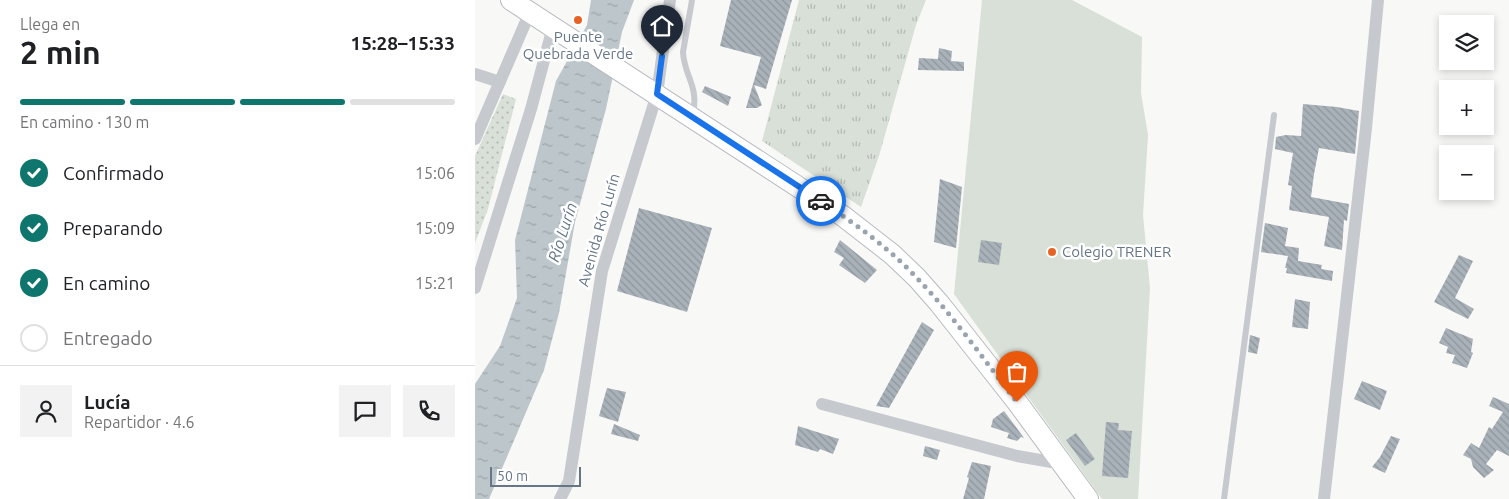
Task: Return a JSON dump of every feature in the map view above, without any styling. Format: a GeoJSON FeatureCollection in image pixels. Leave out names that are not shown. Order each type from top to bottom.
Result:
{"type":"FeatureCollection","features":[{"type":"Feature","properties":{"kind":"main road"},"geometry":{"type":"LineString","coordinates":[[511,0],[843,216],[893,255],[939,303],[1017,402],[1088,499]]}},
{"type":"Feature","properties":{"kind":"street","name":"Avenida Río Lurín"},"geometry":{"type":"LineString","coordinates":[[560,499],[569,481],[602,271],[651,90],[669,0]]}},
{"type":"Feature","properties":{"kind":"street"},"geometry":{"type":"LineString","coordinates":[[1324,499],[1366,128],[1378,0]]}},
{"type":"Feature","properties":{"kind":"street"},"geometry":{"type":"LineString","coordinates":[[475,139],[530,12]]}},
{"type":"Feature","properties":{"kind":"street"},"geometry":{"type":"LineString","coordinates":[[475,288],[531,109],[558,30]]}},
{"type":"Feature","properties":{"kind":"street"},"geometry":{"type":"LineString","coordinates":[[475,74],[500,82]]}},
{"type":"Feature","properties":{"kind":"street"},"geometry":{"type":"LineString","coordinates":[[822,404],[1017,456],[1063,464]]}},
{"type":"Feature","properties":{"kind":"lane"},"geometry":{"type":"LineString","coordinates":[[692,0],[683,60],[692,82],[695,101],[692,117]]}},
{"type":"Feature","properties":{"kind":"lane"},"geometry":{"type":"LineString","coordinates":[[1224,499],[1274,115]]}},
{"type":"Feature","properties":{"kind":"green space"},"geometry":{"type":"Polygon","coordinates":[[[799,0],[926,0],[916,25],[879,156],[861,207],[762,141],[799,0]]]}},
{"type":"Feature","properties":{"kind":"green space","name":"Colegio TRENER"},"geometry":{"type":"Polygon","coordinates":[[[982,0],[1072,0],[1142,37],[1141,93],[1148,135],[1143,215],[1150,288],[1138,499],[1102,499],[954,294],[982,0]]]}},
{"type":"Feature","properties":{"kind":"green space"},"geometry":{"type":"Polygon","coordinates":[[[503,94],[516,99],[488,209],[475,243],[475,156],[503,94]]]}},
{"type":"Feature","properties":{"kind":"water","name":"Río Lurín"},"geometry":{"type":"Polygon","coordinates":[[[591,0],[634,0],[622,32],[606,109],[575,222],[559,313],[544,370],[489,499],[475,499],[475,384],[500,346],[517,298],[515,240],[556,81],[587,25],[591,0]]]}},
{"type":"Feature","properties":{"kind":"building"},"geometry":{"type":"Polygon","coordinates":[[[731,0],[792,0],[766,89],[754,85],[762,105],[757,108],[746,108],[761,57],[720,46],[731,0]]]}},
{"type":"Feature","properties":{"kind":"building"},"geometry":{"type":"Polygon","coordinates":[[[939,48],[952,51],[951,61],[964,62],[964,71],[918,70],[919,58],[938,59],[939,48]]]}},
{"type":"Feature","properties":{"kind":"building"},"geometry":{"type":"Polygon","coordinates":[[[705,86],[731,97],[728,106],[702,92],[705,86]]]}},
{"type":"Feature","properties":{"kind":"building"},"geometry":{"type":"Polygon","coordinates":[[[1303,104],[1359,111],[1355,154],[1319,148],[1311,197],[1349,204],[1347,221],[1344,220],[1342,250],[1324,246],[1329,217],[1289,210],[1292,186],[1288,185],[1293,153],[1275,149],[1276,137],[1286,135],[1301,136],[1303,104]]]}},
{"type":"Feature","properties":{"kind":"building"},"geometry":{"type":"Polygon","coordinates":[[[940,179],[962,187],[956,248],[934,242],[940,179]]]}},
{"type":"Feature","properties":{"kind":"building"},"geometry":{"type":"Polygon","coordinates":[[[639,208],[712,228],[687,312],[617,291],[639,208]]]}},
{"type":"Feature","properties":{"kind":"building"},"geometry":{"type":"Polygon","coordinates":[[[1265,223],[1288,228],[1285,246],[1299,248],[1298,261],[1322,265],[1321,269],[1333,271],[1332,281],[1286,273],[1287,268],[1285,268],[1288,256],[1261,252],[1265,223]]]}},
{"type":"Feature","properties":{"kind":"building"},"geometry":{"type":"Polygon","coordinates":[[[840,240],[877,270],[865,283],[839,265],[844,258],[834,252],[840,240]]]}},
{"type":"Feature","properties":{"kind":"building"},"geometry":{"type":"Polygon","coordinates":[[[981,240],[1002,243],[999,265],[978,262],[981,240]]]}},
{"type":"Feature","properties":{"kind":"building"},"geometry":{"type":"Polygon","coordinates":[[[1459,255],[1473,261],[1455,298],[1474,309],[1468,319],[1434,302],[1459,255]]]}},
{"type":"Feature","properties":{"kind":"building"},"geometry":{"type":"Polygon","coordinates":[[[1295,299],[1310,302],[1308,329],[1292,327],[1295,299]]]}},
{"type":"Feature","properties":{"kind":"building"},"geometry":{"type":"Polygon","coordinates":[[[922,322],[934,330],[889,408],[876,406],[922,322]]]}},
{"type":"Feature","properties":{"kind":"building"},"geometry":{"type":"Polygon","coordinates":[[[1446,328],[1473,339],[1471,352],[1473,353],[1467,368],[1452,363],[1455,355],[1446,353],[1448,347],[1439,343],[1446,328]]]}},
{"type":"Feature","properties":{"kind":"building"},"geometry":{"type":"Polygon","coordinates":[[[1250,335],[1260,338],[1257,354],[1248,352],[1250,335]]]}},
{"type":"Feature","properties":{"kind":"building"},"geometry":{"type":"Polygon","coordinates":[[[1362,381],[1387,391],[1380,410],[1354,399],[1362,381]]]}},
{"type":"Feature","properties":{"kind":"building"},"geometry":{"type":"Polygon","coordinates":[[[607,388],[626,392],[618,422],[599,416],[607,388]]]}},
{"type":"Feature","properties":{"kind":"building"},"geometry":{"type":"Polygon","coordinates":[[[1493,397],[1509,404],[1509,456],[1497,450],[1486,464],[1494,470],[1484,478],[1473,467],[1471,459],[1463,455],[1471,443],[1479,448],[1489,427],[1492,429],[1503,412],[1489,406],[1493,397]]]}},
{"type":"Feature","properties":{"kind":"building"},"geometry":{"type":"Polygon","coordinates":[[[1004,411],[1024,438],[1021,437],[1017,441],[1007,438],[1009,433],[991,427],[993,419],[1004,411]]]}},
{"type":"Feature","properties":{"kind":"building"},"geometry":{"type":"Polygon","coordinates":[[[1106,422],[1119,423],[1118,430],[1132,431],[1128,478],[1102,476],[1106,422]]]}},
{"type":"Feature","properties":{"kind":"building"},"geometry":{"type":"Polygon","coordinates":[[[614,424],[640,435],[638,441],[611,434],[614,424]]]}},
{"type":"Feature","properties":{"kind":"building"},"geometry":{"type":"Polygon","coordinates":[[[798,426],[839,439],[833,454],[820,449],[818,452],[795,445],[798,426]]]}},
{"type":"Feature","properties":{"kind":"building"},"geometry":{"type":"Polygon","coordinates":[[[1076,433],[1095,459],[1085,466],[1066,440],[1076,433]]]}},
{"type":"Feature","properties":{"kind":"building"},"geometry":{"type":"Polygon","coordinates":[[[1391,436],[1400,439],[1385,473],[1372,467],[1380,457],[1391,436]]]}},
{"type":"Feature","properties":{"kind":"building"},"geometry":{"type":"Polygon","coordinates":[[[925,446],[940,450],[937,460],[923,456],[925,446]]]}},
{"type":"Feature","properties":{"kind":"building"},"geometry":{"type":"Polygon","coordinates":[[[972,462],[991,466],[984,499],[963,499],[972,462]]]}},
{"type":"Feature","properties":{"kind":"way so far"},"geometry":{"type":"LineString","coordinates":[[821,201],[870,235],[917,278],[1017,402]]}},
{"type":"Feature","properties":{"kind":"place","name":"Puente Quebrada Verde"},"geometry":{"type":"Point","coordinates":[578,20]}},
{"type":"Feature","properties":{"kind":"place","name":"Colegio TRENER"},"geometry":{"type":"Point","coordinates":[1052,252]}},
{"type":"Feature","properties":{"kind":"route"},"geometry":{"type":"LineString","coordinates":[[662,56],[657,94],[821,201]]}}]}
